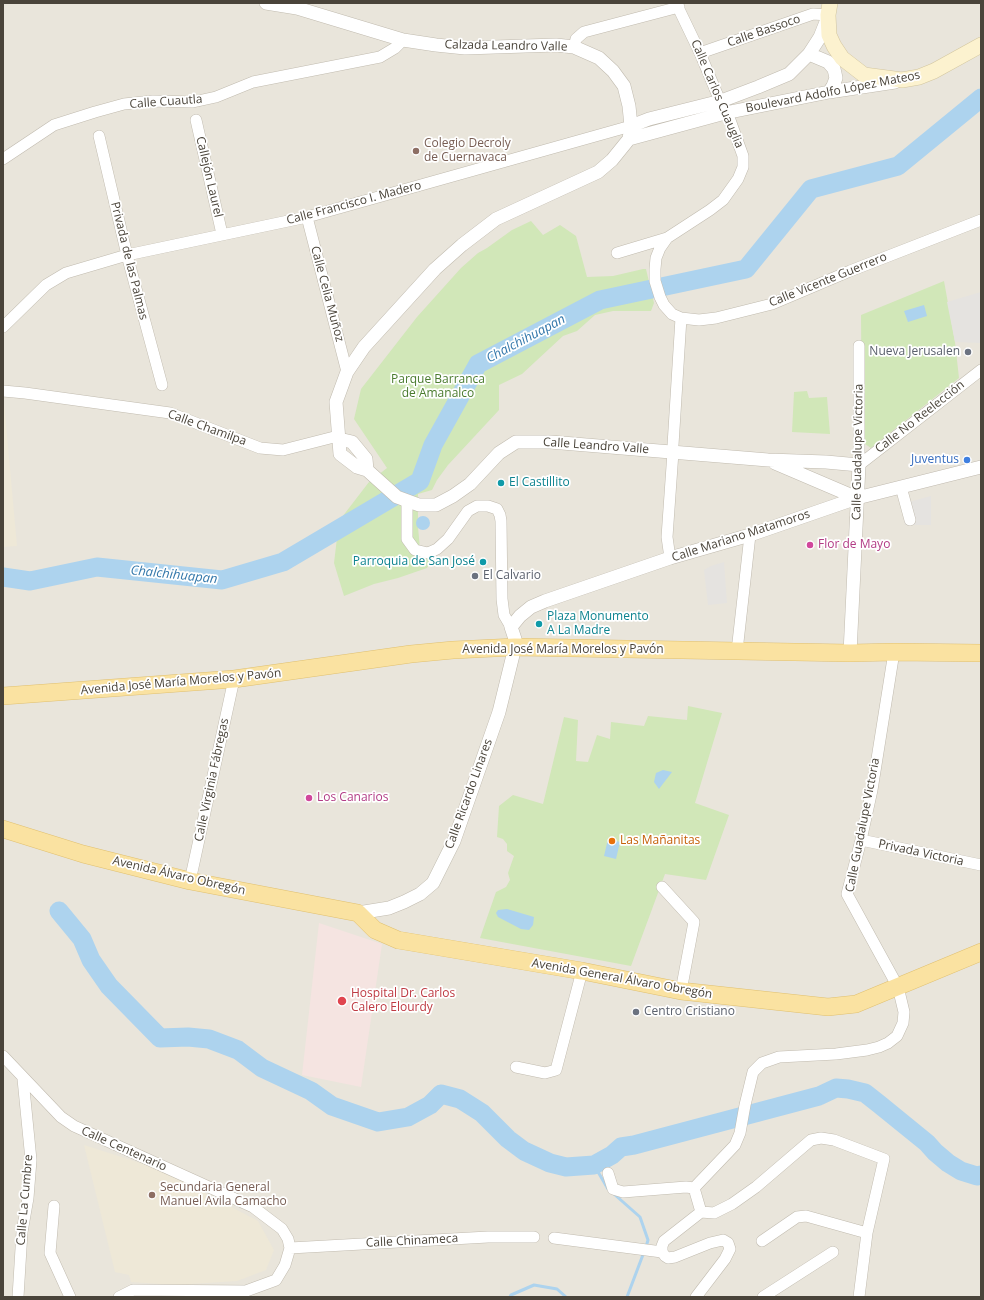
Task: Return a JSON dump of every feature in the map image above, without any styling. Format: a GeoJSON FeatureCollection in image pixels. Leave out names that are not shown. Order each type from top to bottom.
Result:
{"type":"FeatureCollection","features":[{"type":"Feature","properties":{"kind":"main road"},"geometry":{"type":"LineString","coordinates":[[829,9],[829,35],[842,58],[864,74],[902,80]]}},
{"type":"Feature","properties":{"kind":"main road","name":"Boulevard Adolfo López Mateos"},"geometry":{"type":"LineString","coordinates":[[902,80],[919,77],[934,71],[981,45]]}},
{"type":"Feature","properties":{"kind":"main road","name":"Avenida José María Morelos y Pavón"},"geometry":{"type":"LineString","coordinates":[[3,696],[234,679],[363,662],[411,654],[516,647],[850,653],[981,653]]}},
{"type":"Feature","properties":{"kind":"main road","name":"Avenida Álvaro Obregón"},"geometry":{"type":"LineString","coordinates":[[3,829],[83,854],[190,881],[358,913]]}},
{"type":"Feature","properties":{"kind":"main road","name":"Avenida General Álvaro Obregón"},"geometry":{"type":"LineString","coordinates":[[358,913],[375,930],[398,940],[582,971],[681,991],[828,1007],[856,1004],[981,952]]}},
{"type":"Feature","properties":{"kind":"street","name":"Calzada Leandro Valle"},"geometry":{"type":"LineString","coordinates":[[266,3],[298,5],[403,40],[436,45],[465,48],[556,45],[574,47],[599,58],[613,71],[624,86],[629,106],[631,126]]}},
{"type":"Feature","properties":{"kind":"street"},"geometry":{"type":"LineString","coordinates":[[574,47],[576,38],[584,32],[677,5]]}},
{"type":"Feature","properties":{"kind":"street","name":"Calle Carlos Cuauglia"},"geometry":{"type":"LineString","coordinates":[[676,316],[664,305],[655,281],[656,258],[660,248],[667,238],[723,200],[738,179],[743,167],[743,156],[730,120],[677,5]]}},
{"type":"Feature","properties":{"kind":"street"},"geometry":{"type":"LineString","coordinates":[[629,139],[723,107],[758,87],[789,74],[808,54],[820,37],[829,9]]}},
{"type":"Feature","properties":{"kind":"street","name":"Calle Bassoco"},"geometry":{"type":"LineString","coordinates":[[700,53],[829,9]]}},
{"type":"Feature","properties":{"kind":"street","name":"Calle Cuautla"},"geometry":{"type":"LineString","coordinates":[[3,159],[54,125],[95,112],[124,104],[153,101],[193,102],[216,97],[253,82],[380,57],[395,48],[403,40]]}},
{"type":"Feature","properties":{"kind":"street"},"geometry":{"type":"LineString","coordinates":[[808,54],[828,62],[834,69],[836,78],[829,92]]}},
{"type":"Feature","properties":{"kind":"street","name":"Boulevard Adolfo López Mateos"},"geometry":{"type":"LineString","coordinates":[[723,107],[902,80]]}},
{"type":"Feature","properties":{"kind":"street","name":"Calle Francisco I. Madero"},"geometry":{"type":"LineString","coordinates":[[3,327],[46,285],[66,273],[126,254],[306,217],[631,126],[649,119],[723,107]]}},
{"type":"Feature","properties":{"kind":"street","name":"Callejón Laurel"},"geometry":{"type":"LineString","coordinates":[[196,120],[222,234]]}},
{"type":"Feature","properties":{"kind":"street"},"geometry":{"type":"LineString","coordinates":[[516,647],[511,627],[504,615],[502,599],[501,521],[500,515],[496,509],[488,506],[478,506],[468,512],[448,539],[437,549],[428,553],[414,550],[407,539],[402,499],[368,471],[357,467],[340,454],[336,402],[347,372],[364,347],[435,270],[496,219],[598,172],[612,160],[629,139],[631,126]]}},
{"type":"Feature","properties":{"kind":"street","name":"Privada de las Palmas"},"geometry":{"type":"LineString","coordinates":[[99,136],[126,254],[162,385]]}},
{"type":"Feature","properties":{"kind":"street","name":"Calle Celia Muñoz"},"geometry":{"type":"LineString","coordinates":[[306,217],[347,372]]}},
{"type":"Feature","properties":{"kind":"street","name":"Calle Vicente Guerrero"},"geometry":{"type":"LineString","coordinates":[[676,316],[699,320],[716,318],[772,304],[850,271],[981,220]]}},
{"type":"Feature","properties":{"kind":"street"},"geometry":{"type":"LineString","coordinates":[[617,253],[667,238]]}},
{"type":"Feature","properties":{"kind":"street"},"geometry":{"type":"LineString","coordinates":[[670,558],[667,537],[673,448],[676,316]]}},
{"type":"Feature","properties":{"kind":"street","name":"Calle Guadalupe Victoria"},"geometry":{"type":"LineString","coordinates":[[850,653],[859,465],[859,346]]}},
{"type":"Feature","properties":{"kind":"street","name":"Calle No Reelección"},"geometry":{"type":"LineString","coordinates":[[859,465],[981,370]]}},
{"type":"Feature","properties":{"kind":"street","name":"Calle Chamilpa"},"geometry":{"type":"LineString","coordinates":[[3,392],[25,393],[170,413],[260,448],[283,450],[339,437]]}},
{"type":"Feature","properties":{"kind":"street","name":"Calle Leandro Valle"},"geometry":{"type":"LineString","coordinates":[[402,499],[419,504],[436,505],[453,496],[470,484],[499,453],[516,442],[550,442],[673,448],[768,460],[859,465]]}},
{"type":"Feature","properties":{"kind":"street"},"geometry":{"type":"LineString","coordinates":[[768,460],[857,498]]}},
{"type":"Feature","properties":{"kind":"street","name":"Calle Mariano Matamoros"},"geometry":{"type":"LineString","coordinates":[[511,627],[520,616],[531,607],[670,558],[750,535],[857,498],[981,467]]}},
{"type":"Feature","properties":{"kind":"street"},"geometry":{"type":"LineString","coordinates":[[901,487],[910,520]]}},
{"type":"Feature","properties":{"kind":"street"},"geometry":{"type":"LineString","coordinates":[[737,651],[750,535]]}},
{"type":"Feature","properties":{"kind":"street","name":"Calle Ricardo Linares"},"geometry":{"type":"LineString","coordinates":[[358,913],[389,908],[420,894],[433,883],[456,834],[499,712],[516,647]]}},
{"type":"Feature","properties":{"kind":"street","name":"Calle Guadalupe Victoria"},"geometry":{"type":"LineString","coordinates":[[694,1188],[735,1145],[740,1133],[753,1072],[762,1063],[779,1057],[836,1054],[879,1047],[888,1043],[896,1036],[903,1023],[904,1012],[898,987],[847,894],[872,790],[894,652]]}},
{"type":"Feature","properties":{"kind":"street","name":"Calle Virginia Fábregas"},"geometry":{"type":"LineString","coordinates":[[190,881],[234,679]]}},
{"type":"Feature","properties":{"kind":"street","name":"Privada Victoria"},"geometry":{"type":"LineString","coordinates":[[861,840],[981,865]]}},
{"type":"Feature","properties":{"kind":"street"},"geometry":{"type":"LineString","coordinates":[[662,887],[694,922],[681,991]]}},
{"type":"Feature","properties":{"kind":"street"},"geometry":{"type":"LineString","coordinates":[[516,1067],[545,1073],[556,1070],[582,971]]}},
{"type":"Feature","properties":{"kind":"street","name":"Calle Centenario"},"geometry":{"type":"LineString","coordinates":[[3,1056],[23,1079],[61,1117],[74,1126],[253,1207],[282,1229],[288,1239],[290,1248]]}},
{"type":"Feature","properties":{"kind":"street","name":"Calle La Cumbre"},"geometry":{"type":"LineString","coordinates":[[18,1297],[22,1232],[28,1198],[31,1160],[23,1079]]}},
{"type":"Feature","properties":{"kind":"street"},"geometry":{"type":"LineString","coordinates":[[662,1252],[664,1241],[701,1212],[714,1213],[732,1204],[756,1188],[811,1140],[821,1138],[834,1140],[884,1160],[867,1233],[859,1297]]}},
{"type":"Feature","properties":{"kind":"street"},"geometry":{"type":"LineString","coordinates":[[608,1173],[614,1189],[622,1192],[686,1186],[694,1188],[701,1212]]}},
{"type":"Feature","properties":{"kind":"street"},"geometry":{"type":"LineString","coordinates":[[54,1206],[50,1253],[70,1297]]}},
{"type":"Feature","properties":{"kind":"street"},"geometry":{"type":"LineString","coordinates":[[762,1241],[797,1217],[806,1216],[867,1233]]}},
{"type":"Feature","properties":{"kind":"street","name":"Calle Chinameca"},"geometry":{"type":"LineString","coordinates":[[290,1248],[488,1237],[534,1237]]}},
{"type":"Feature","properties":{"kind":"street"},"geometry":{"type":"LineString","coordinates":[[554,1238],[662,1252],[668,1258],[675,1257],[710,1243],[723,1240],[728,1243],[730,1249],[725,1259],[696,1297]]}},
{"type":"Feature","properties":{"kind":"street"},"geometry":{"type":"LineString","coordinates":[[119,1297],[133,1290],[246,1291],[276,1280],[286,1265],[290,1248]]}},
{"type":"Feature","properties":{"kind":"street"},"geometry":{"type":"LineString","coordinates":[[763,1297],[833,1252]]}},
{"type":"Feature","properties":{"kind":"shaded area"},"geometry":{"type":"Polygon","coordinates":[[[3,3],[981,3],[981,1297],[3,1297],[3,3]]]}},
{"type":"Feature","properties":{"kind":"shaded area"},"geometry":{"type":"Polygon","coordinates":[[[981,292],[981,343],[955,342],[947,302],[981,292]]]}},
{"type":"Feature","properties":{"kind":"shaded area"},"geometry":{"type":"Polygon","coordinates":[[[3,403],[17,546],[3,547],[3,403]]]}},
{"type":"Feature","properties":{"kind":"shaded area"},"geometry":{"type":"Polygon","coordinates":[[[931,496],[931,525],[905,525],[902,504],[931,496]]]}},
{"type":"Feature","properties":{"kind":"shaded area"},"geometry":{"type":"Polygon","coordinates":[[[724,562],[727,603],[708,605],[704,570],[724,562]]]}},
{"type":"Feature","properties":{"kind":"shaded area","name":"Hospital Dr. Carlos Calero Elourdy"},"geometry":{"type":"Polygon","coordinates":[[[319,923],[382,944],[361,1087],[302,1075],[319,923]]]}},
{"type":"Feature","properties":{"kind":"shaded area","name":"Secundaria General Manuel Avila Camacho"},"geometry":{"type":"Polygon","coordinates":[[[84,1145],[159,1169],[258,1221],[274,1250],[266,1270],[237,1281],[175,1285],[131,1282],[129,1275],[115,1272],[84,1145]]]}},
{"type":"Feature","properties":{"kind":"green space","name":"Parque Barranca de Amanalco"},"geometry":{"type":"Polygon","coordinates":[[[531,221],[543,235],[560,225],[576,236],[587,277],[613,276],[646,269],[654,303],[651,311],[613,311],[595,315],[577,331],[563,336],[522,374],[499,385],[499,410],[448,465],[432,490],[418,494],[420,549],[425,552],[431,561],[427,568],[374,584],[344,596],[334,563],[339,521],[369,482],[387,468],[354,419],[361,389],[417,317],[461,268],[478,253],[512,230],[531,221]]]}},
{"type":"Feature","properties":{"kind":"green space"},"geometry":{"type":"Polygon","coordinates":[[[944,281],[955,342],[959,378],[871,448],[862,442],[861,315],[944,281]]]}},
{"type":"Feature","properties":{"kind":"green space"},"geometry":{"type":"Polygon","coordinates":[[[807,391],[809,398],[827,397],[830,434],[792,432],[794,392],[807,391]]]}},
{"type":"Feature","properties":{"kind":"green space"},"geometry":{"type":"Polygon","coordinates":[[[688,706],[722,713],[695,803],[729,815],[706,880],[665,874],[631,966],[480,938],[496,892],[506,887],[510,880],[508,873],[514,856],[507,851],[507,844],[503,839],[497,837],[499,806],[513,795],[543,804],[564,717],[578,720],[576,761],[588,762],[597,735],[610,739],[611,722],[644,726],[648,716],[687,720],[688,706]]]}},
{"type":"Feature","properties":{"kind":"water"},"geometry":{"type":"Polygon","coordinates":[[[924,305],[927,316],[908,322],[904,311],[924,305]]]}},
{"type":"Feature","properties":{"kind":"water"},"geometry":{"type":"Polygon","coordinates":[[[420,516],[426,516],[430,520],[430,526],[426,530],[420,530],[416,526],[416,520],[420,516]]]}},
{"type":"Feature","properties":{"kind":"water"},"geometry":{"type":"Polygon","coordinates":[[[663,770],[672,772],[659,789],[654,782],[656,773],[663,770]]]}},
{"type":"Feature","properties":{"kind":"water"},"geometry":{"type":"Polygon","coordinates":[[[608,839],[620,842],[616,859],[604,856],[608,839]]]}},
{"type":"Feature","properties":{"kind":"water"},"geometry":{"type":"Polygon","coordinates":[[[507,909],[534,917],[533,925],[529,930],[521,929],[498,917],[496,913],[498,910],[507,909]]]}},
{"type":"Feature","properties":{"kind":"waterway","name":"Chalchihuapan"},"geometry":{"type":"LineString","coordinates":[[3,577],[30,581],[97,567],[222,580],[283,562],[420,481],[433,445],[478,364],[600,300],[746,269],[811,189],[898,166],[981,98]]}},
{"type":"Feature","properties":{"kind":"waterway"},"geometry":{"type":"LineString","coordinates":[[59,911],[82,939],[91,960],[109,986],[160,1038],[188,1037],[209,1039],[238,1050],[262,1068],[311,1091],[332,1106],[378,1122],[408,1117],[430,1105],[441,1094],[460,1099],[482,1113],[508,1139],[524,1151],[550,1163],[566,1167],[594,1165],[612,1155],[621,1147],[634,1145],[819,1096],[836,1088],[848,1089],[865,1093],[927,1143],[948,1163],[961,1171],[977,1176],[981,1175]]}},
{"type":"Feature","properties":{"kind":"waterway"},"geometry":{"type":"LineString","coordinates":[[594,1165],[608,1189]]}},
{"type":"Feature","properties":{"kind":"waterway"},"geometry":{"type":"LineString","coordinates":[[614,1194],[640,1217],[648,1240],[646,1247]]}},
{"type":"Feature","properties":{"kind":"waterway"},"geometry":{"type":"LineString","coordinates":[[627,1297],[644,1252]]}},
{"type":"Feature","properties":{"kind":"waterway"},"geometry":{"type":"LineString","coordinates":[[510,1297],[511,1295],[534,1285],[557,1289],[566,1297]]}},
{"type":"Feature","properties":{"kind":"place","name":"Colegio Decroly de Cuernavaca"},"geometry":{"type":"Point","coordinates":[416,151]}},
{"type":"Feature","properties":{"kind":"place","name":"Nueva Jerusalen"},"geometry":{"type":"Point","coordinates":[968,352]}},
{"type":"Feature","properties":{"kind":"place","name":"Juventus"},"geometry":{"type":"Point","coordinates":[967,460]}},
{"type":"Feature","properties":{"kind":"place","name":"El Castillito"},"geometry":{"type":"Point","coordinates":[501,483]}},
{"type":"Feature","properties":{"kind":"place","name":"Flor de Mayo"},"geometry":{"type":"Point","coordinates":[810,545]}},
{"type":"Feature","properties":{"kind":"place","name":"Parroquia de San José"},"geometry":{"type":"Point","coordinates":[483,562]}},
{"type":"Feature","properties":{"kind":"place","name":"El Calvario"},"geometry":{"type":"Point","coordinates":[475,576]}},
{"type":"Feature","properties":{"kind":"place","name":"Plaza Monumento A La Madre"},"geometry":{"type":"Point","coordinates":[539,624]}},
{"type":"Feature","properties":{"kind":"place","name":"Los Canarios"},"geometry":{"type":"Point","coordinates":[309,798]}},
{"type":"Feature","properties":{"kind":"place","name":"Las Mañanitas"},"geometry":{"type":"Point","coordinates":[612,841]}},
{"type":"Feature","properties":{"kind":"place","name":"Hospital Dr. Carlos Calero Elourdy"},"geometry":{"type":"Point","coordinates":[342,1001]}},
{"type":"Feature","properties":{"kind":"place","name":"Centro Cristiano"},"geometry":{"type":"Point","coordinates":[636,1012]}},
{"type":"Feature","properties":{"kind":"place","name":"Secundaria General Manuel Avila Camacho"},"geometry":{"type":"Point","coordinates":[152,1195]}}]}
